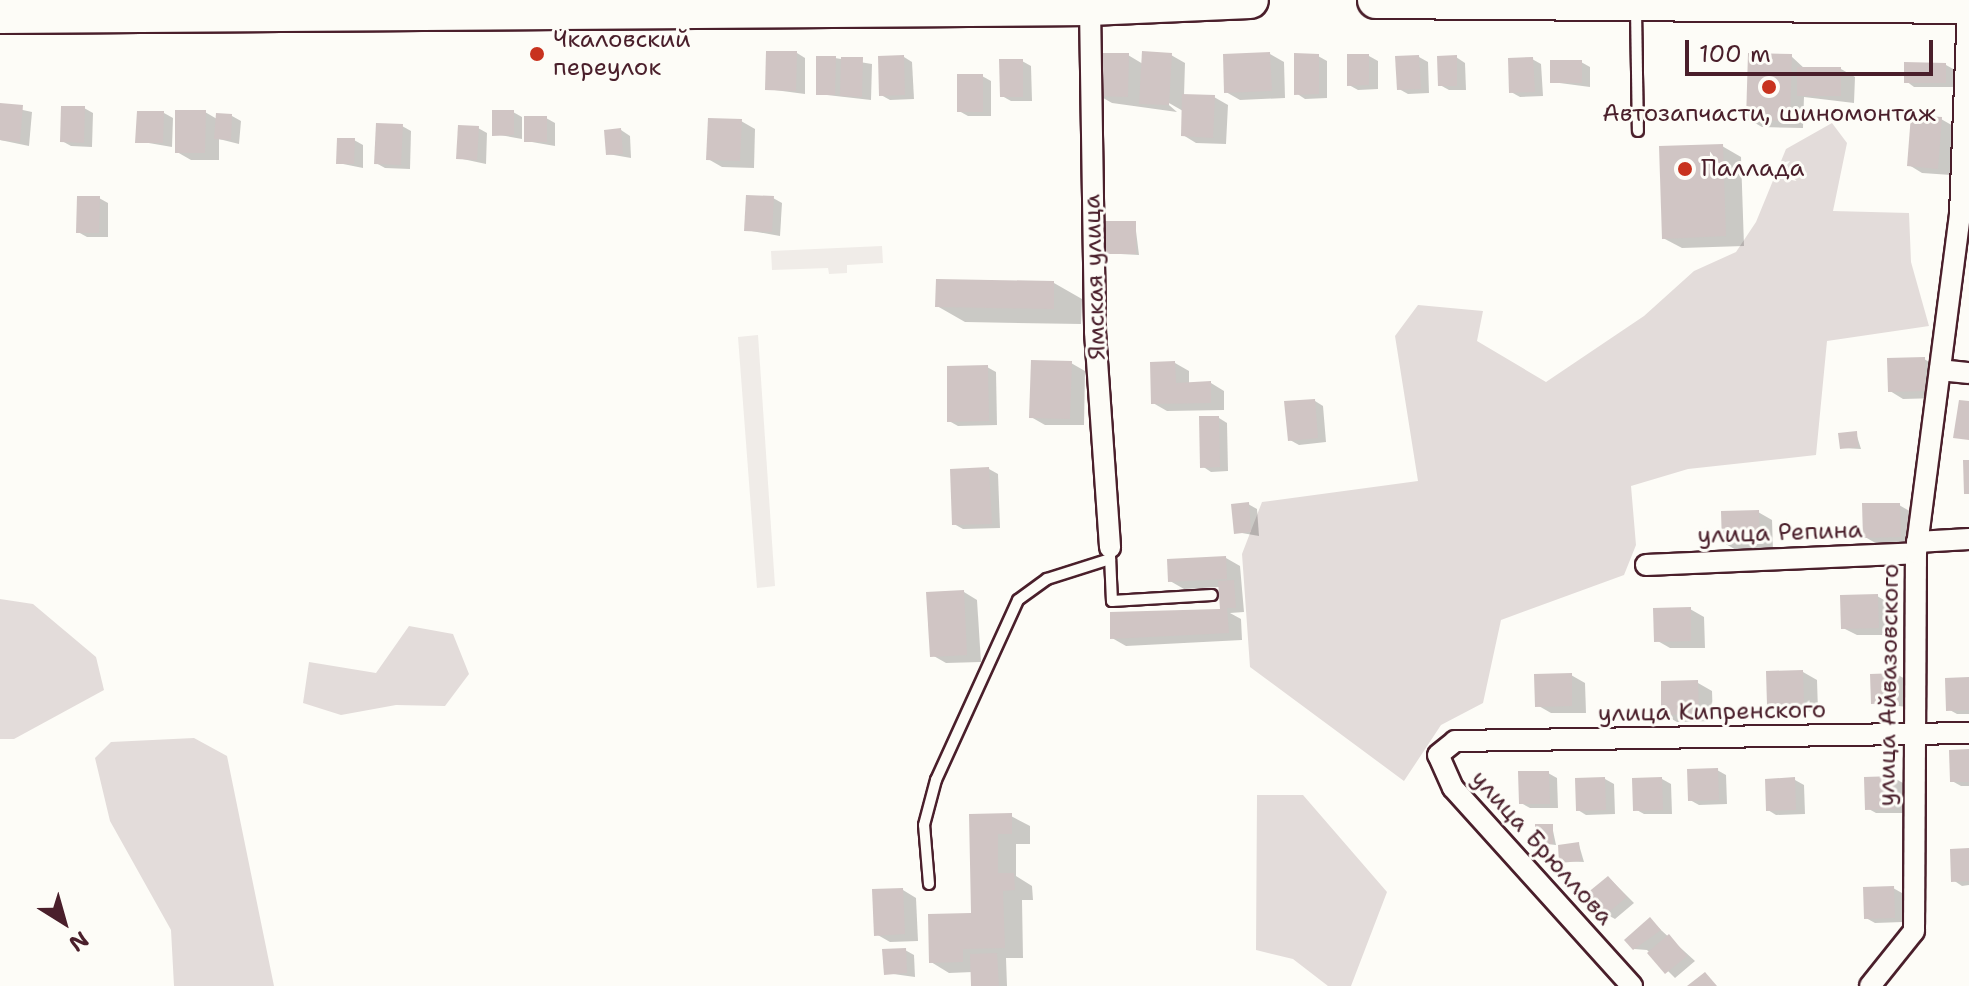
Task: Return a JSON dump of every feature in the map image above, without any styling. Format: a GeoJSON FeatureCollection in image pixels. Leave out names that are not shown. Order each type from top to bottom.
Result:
{"type":"FeatureCollection","features":[{"type":"Feature","properties":{"kind":"highway"},"geometry":{"type":"LineString","coordinates":[[0,15],[679,5],[1090,7],[1250,0]]}},
{"type":"Feature","properties":{"kind":"highway"},"geometry":{"type":"LineString","coordinates":[[1376,0],[1969,5]]}},
{"type":"Feature","properties":{"kind":"street","name":"улица Айвазовского"},"geometry":{"type":"LineString","coordinates":[[1870,986],[1914,931],[1917,547],[1960,215],[1969,5]]}},
{"type":"Feature","properties":{"kind":"street","name":"Ямская улица"},"geometry":{"type":"LineString","coordinates":[[1090,7],[1095,332],[1110,553]]}},
{"type":"Feature","properties":{"kind":"street"},"geometry":{"type":"LineString","coordinates":[[1940,370],[1969,373]]}},
{"type":"Feature","properties":{"kind":"street","name":"улица Репина"},"geometry":{"type":"LineString","coordinates":[[1646,565],[1917,547],[1969,539]]}},
{"type":"Feature","properties":{"kind":"street","name":"улица Кипренского"},"geometry":{"type":"LineString","coordinates":[[1455,741],[1969,733]]}},
{"type":"Feature","properties":{"kind":"street","name":"улица Брюллова"},"geometry":{"type":"LineString","coordinates":[[1455,741],[1438,755],[1453,788],[1632,986]]}},
{"type":"Feature","properties":{"kind":"lane"},"geometry":{"type":"LineString","coordinates":[[1636,2],[1638,131]]}},
{"type":"Feature","properties":{"kind":"lane"},"geometry":{"type":"LineString","coordinates":[[929,884],[924,825],[936,780],[1018,600],[1047,579],[1110,553],[1112,601],[1212,595]]}},
{"type":"Feature","properties":{"kind":"shaded area"},"geometry":{"type":"Polygon","coordinates":[[[1832,123],[1847,143],[1833,211],[1909,213],[1911,262],[1929,326],[1827,341],[1816,455],[1688,469],[1631,486],[1636,545],[1624,575],[1501,620],[1483,703],[1441,725],[1404,781],[1250,667],[1242,554],[1262,502],[1418,481],[1395,336],[1418,305],[1483,311],[1477,341],[1546,382],[1644,316],[1694,271],[1736,252],[1756,222],[1786,149],[1832,123]]]}},
{"type":"Feature","properties":{"kind":"shaded area"},"geometry":{"type":"Polygon","coordinates":[[[882,246],[883,263],[847,265],[847,273],[829,274],[828,268],[772,270],[771,251],[882,246]]]}},
{"type":"Feature","properties":{"kind":"shaded area"},"geometry":{"type":"Polygon","coordinates":[[[758,335],[775,586],[757,588],[738,337],[758,335]]]}},
{"type":"Feature","properties":{"kind":"shaded area"},"geometry":{"type":"Polygon","coordinates":[[[0,599],[33,604],[96,657],[104,690],[14,739],[0,739],[0,599]]]}},
{"type":"Feature","properties":{"kind":"shaded area"},"geometry":{"type":"Polygon","coordinates":[[[409,626],[453,634],[469,674],[445,706],[396,705],[341,715],[303,703],[309,662],[376,673],[409,626]]]}},
{"type":"Feature","properties":{"kind":"shaded area"},"geometry":{"type":"Polygon","coordinates":[[[194,738],[227,756],[274,986],[174,986],[171,930],[110,821],[95,758],[111,742],[194,738]]]}},
{"type":"Feature","properties":{"kind":"shaded area"},"geometry":{"type":"Polygon","coordinates":[[[1257,795],[1303,795],[1387,892],[1351,986],[1328,986],[1293,959],[1256,950],[1257,795]]]}},
{"type":"Feature","properties":{"kind":"building"},"geometry":{"type":"Polygon","coordinates":[[[766,51],[797,51],[796,91],[765,90],[766,51]]]}},
{"type":"Feature","properties":{"kind":"building"},"geometry":{"type":"Polygon","coordinates":[[[1142,51],[1172,53],[1169,105],[1139,104],[1142,51]]]}},
{"type":"Feature","properties":{"kind":"building"},"geometry":{"type":"Polygon","coordinates":[[[1270,52],[1272,91],[1224,93],[1223,54],[1270,52]]]}},
{"type":"Feature","properties":{"kind":"building"},"geometry":{"type":"Polygon","coordinates":[[[1097,53],[1129,53],[1128,97],[1096,96],[1097,53]]]}},
{"type":"Feature","properties":{"kind":"building"},"geometry":{"type":"Polygon","coordinates":[[[1294,53],[1319,54],[1319,94],[1294,95],[1294,53]]]}},
{"type":"Feature","properties":{"kind":"building","name":"Автозапчасти, шиномонтаж"},"geometry":{"type":"Polygon","coordinates":[[[1748,53],[1792,54],[1790,121],[1746,120],[1748,53]]]}},
{"type":"Feature","properties":{"kind":"building"},"geometry":{"type":"Polygon","coordinates":[[[1347,54],[1369,54],[1369,85],[1347,86],[1347,54]]]}},
{"type":"Feature","properties":{"kind":"building"},"geometry":{"type":"Polygon","coordinates":[[[904,55],[905,95],[879,96],[878,56],[904,55]]]}},
{"type":"Feature","properties":{"kind":"building"},"geometry":{"type":"Polygon","coordinates":[[[1419,55],[1421,89],[1397,90],[1395,56],[1419,55]]]}},
{"type":"Feature","properties":{"kind":"building"},"geometry":{"type":"Polygon","coordinates":[[[1457,55],[1457,86],[1438,86],[1437,56],[1457,55]]]}},
{"type":"Feature","properties":{"kind":"building"},"geometry":{"type":"Polygon","coordinates":[[[816,56],[836,56],[835,95],[816,95],[816,56]]]}},
{"type":"Feature","properties":{"kind":"building"},"geometry":{"type":"Polygon","coordinates":[[[841,57],[863,57],[862,97],[840,96],[841,57]]]}},
{"type":"Feature","properties":{"kind":"building"},"geometry":{"type":"Polygon","coordinates":[[[1533,57],[1535,92],[1509,93],[1508,58],[1533,57]]]}},
{"type":"Feature","properties":{"kind":"building"},"geometry":{"type":"Polygon","coordinates":[[[999,59],[1023,59],[1023,97],[1000,97],[999,59]]]}},
{"type":"Feature","properties":{"kind":"building"},"geometry":{"type":"Polygon","coordinates":[[[1550,60],[1582,60],[1582,83],[1550,83],[1550,60]]]}},
{"type":"Feature","properties":{"kind":"building"},"geometry":{"type":"Polygon","coordinates":[[[1904,62],[1946,63],[1946,83],[1904,83],[1904,62]]]}},
{"type":"Feature","properties":{"kind":"building"},"geometry":{"type":"Polygon","coordinates":[[[1797,67],[1841,67],[1841,96],[1797,96],[1797,67]]]}},
{"type":"Feature","properties":{"kind":"building"},"geometry":{"type":"Polygon","coordinates":[[[957,74],[983,74],[983,112],[957,112],[957,74]]]}},
{"type":"Feature","properties":{"kind":"building"},"geometry":{"type":"Polygon","coordinates":[[[1182,94],[1215,95],[1213,138],[1181,136],[1182,94]]]}},
{"type":"Feature","properties":{"kind":"building"},"geometry":{"type":"Polygon","coordinates":[[[0,103],[23,105],[20,142],[0,140],[0,103]]]}},
{"type":"Feature","properties":{"kind":"building"},"geometry":{"type":"Polygon","coordinates":[[[61,106],[85,106],[84,143],[60,142],[61,106]]]}},
{"type":"Feature","properties":{"kind":"building"},"geometry":{"type":"Polygon","coordinates":[[[175,110],[206,110],[205,153],[175,153],[175,110]]]}},
{"type":"Feature","properties":{"kind":"building"},"geometry":{"type":"Polygon","coordinates":[[[492,110],[514,110],[514,135],[492,136],[492,110]]]}},
{"type":"Feature","properties":{"kind":"building"},"geometry":{"type":"Polygon","coordinates":[[[137,111],[164,111],[163,143],[135,143],[137,111]]]}},
{"type":"Feature","properties":{"kind":"building"},"geometry":{"type":"Polygon","coordinates":[[[216,113],[232,114],[231,140],[214,139],[216,113]]]}},
{"type":"Feature","properties":{"kind":"building"},"geometry":{"type":"Polygon","coordinates":[[[1911,115],[1942,117],[1938,169],[1907,166],[1911,115]]]}},
{"type":"Feature","properties":{"kind":"building"},"geometry":{"type":"Polygon","coordinates":[[[524,116],[547,116],[547,142],[524,142],[524,116]]]}},
{"type":"Feature","properties":{"kind":"building"},"geometry":{"type":"Polygon","coordinates":[[[708,118],[742,119],[740,161],[706,160],[708,118]]]}},
{"type":"Feature","properties":{"kind":"building"},"geometry":{"type":"Polygon","coordinates":[[[376,123],[403,124],[401,165],[374,164],[376,123]]]}},
{"type":"Feature","properties":{"kind":"building"},"geometry":{"type":"Polygon","coordinates":[[[458,125],[479,126],[477,160],[456,159],[458,125]]]}},
{"type":"Feature","properties":{"kind":"building"},"geometry":{"type":"Polygon","coordinates":[[[621,128],[623,154],[606,155],[604,130],[621,128]]]}},
{"type":"Feature","properties":{"kind":"building"},"geometry":{"type":"Polygon","coordinates":[[[337,138],[355,138],[354,164],[336,164],[337,138]]]}},
{"type":"Feature","properties":{"kind":"building"},"geometry":{"type":"Polygon","coordinates":[[[1723,144],[1726,236],[1662,239],[1659,146],[1723,144]]]}},
{"type":"Feature","properties":{"kind":"building"},"geometry":{"type":"Polygon","coordinates":[[[746,195],[774,196],[772,232],[744,231],[746,195]]]}},
{"type":"Feature","properties":{"kind":"building"},"geometry":{"type":"Polygon","coordinates":[[[77,196],[100,196],[99,233],[76,233],[77,196]]]}},
{"type":"Feature","properties":{"kind":"building"},"geometry":{"type":"Polygon","coordinates":[[[1100,221],[1136,221],[1136,254],[1100,254],[1100,221]]]}},
{"type":"Feature","properties":{"kind":"building"},"geometry":{"type":"Polygon","coordinates":[[[936,279],[1054,281],[1054,309],[935,307],[936,279]]]}},
{"type":"Feature","properties":{"kind":"building"},"geometry":{"type":"Polygon","coordinates":[[[1925,357],[1925,391],[1888,392],[1887,358],[1925,357]]]}},
{"type":"Feature","properties":{"kind":"building"},"geometry":{"type":"Polygon","coordinates":[[[1031,360],[1072,361],[1070,419],[1029,418],[1031,360]]]}},
{"type":"Feature","properties":{"kind":"building"},"geometry":{"type":"Polygon","coordinates":[[[1175,361],[1176,383],[1211,381],[1211,403],[1151,404],[1150,362],[1175,361]]]}},
{"type":"Feature","properties":{"kind":"building"},"geometry":{"type":"Polygon","coordinates":[[[988,365],[989,421],[947,422],[947,366],[988,365]]]}},
{"type":"Feature","properties":{"kind":"building"},"geometry":{"type":"Polygon","coordinates":[[[1315,399],[1318,438],[1288,441],[1284,401],[1315,399]]]}},
{"type":"Feature","properties":{"kind":"building"},"geometry":{"type":"Polygon","coordinates":[[[1959,400],[1969,401],[1969,440],[1953,438],[1959,400]]]}},
{"type":"Feature","properties":{"kind":"building"},"geometry":{"type":"Polygon","coordinates":[[[1199,416],[1219,416],[1220,467],[1200,468],[1199,416]]]}},
{"type":"Feature","properties":{"kind":"building"},"geometry":{"type":"Polygon","coordinates":[[[1857,431],[1858,447],[1840,449],[1838,433],[1857,431]]]}},
{"type":"Feature","properties":{"kind":"building"},"geometry":{"type":"Polygon","coordinates":[[[1963,460],[1969,460],[1969,494],[1964,494],[1963,460]]]}},
{"type":"Feature","properties":{"kind":"building"},"geometry":{"type":"Polygon","coordinates":[[[989,467],[992,524],[952,525],[950,469],[989,467]]]}},
{"type":"Feature","properties":{"kind":"building"},"geometry":{"type":"Polygon","coordinates":[[[1249,502],[1251,532],[1234,534],[1231,504],[1249,502]]]}},
{"type":"Feature","properties":{"kind":"building"},"geometry":{"type":"Polygon","coordinates":[[[1862,503],[1900,503],[1901,537],[1863,538],[1862,503]]]}},
{"type":"Feature","properties":{"kind":"building"},"geometry":{"type":"Polygon","coordinates":[[[1759,510],[1760,544],[1722,544],[1721,511],[1759,510]]]}},
{"type":"Feature","properties":{"kind":"building"},"geometry":{"type":"Polygon","coordinates":[[[1226,556],[1227,579],[1168,582],[1167,559],[1226,556]]]}},
{"type":"Feature","properties":{"kind":"building"},"geometry":{"type":"Polygon","coordinates":[[[1234,580],[1236,608],[1227,608],[1229,633],[1110,639],[1110,612],[1220,609],[1218,581],[1234,580]]]}},
{"type":"Feature","properties":{"kind":"building"},"geometry":{"type":"Polygon","coordinates":[[[964,590],[967,655],[930,657],[926,592],[964,590]]]}},
{"type":"Feature","properties":{"kind":"building"},"geometry":{"type":"Polygon","coordinates":[[[1878,594],[1879,628],[1841,629],[1840,595],[1878,594]]]}},
{"type":"Feature","properties":{"kind":"building"},"geometry":{"type":"Polygon","coordinates":[[[1691,607],[1691,641],[1654,642],[1653,608],[1691,607]]]}},
{"type":"Feature","properties":{"kind":"building"},"geometry":{"type":"Polygon","coordinates":[[[1803,670],[1804,704],[1767,705],[1766,671],[1803,670]]]}},
{"type":"Feature","properties":{"kind":"building"},"geometry":{"type":"Polygon","coordinates":[[[1572,673],[1572,706],[1535,707],[1534,674],[1572,673]]]}},
{"type":"Feature","properties":{"kind":"building"},"geometry":{"type":"Polygon","coordinates":[[[1898,673],[1899,703],[1871,704],[1870,674],[1898,673]]]}},
{"type":"Feature","properties":{"kind":"building"},"geometry":{"type":"Polygon","coordinates":[[[1969,677],[1969,710],[1946,711],[1945,678],[1969,677]]]}},
{"type":"Feature","properties":{"kind":"building"},"geometry":{"type":"Polygon","coordinates":[[[1698,680],[1699,714],[1661,715],[1661,681],[1698,680]]]}},
{"type":"Feature","properties":{"kind":"building"},"geometry":{"type":"Polygon","coordinates":[[[1969,749],[1969,782],[1950,782],[1949,750],[1969,749]]]}},
{"type":"Feature","properties":{"kind":"building"},"geometry":{"type":"Polygon","coordinates":[[[1718,768],[1719,800],[1688,801],[1687,769],[1718,768]]]}},
{"type":"Feature","properties":{"kind":"building"},"geometry":{"type":"Polygon","coordinates":[[[1518,771],[1549,771],[1550,804],[1519,804],[1518,771]]]}},
{"type":"Feature","properties":{"kind":"building"},"geometry":{"type":"Polygon","coordinates":[[[1895,776],[1895,809],[1865,810],[1864,777],[1895,776]]]}},
{"type":"Feature","properties":{"kind":"building"},"geometry":{"type":"Polygon","coordinates":[[[1605,777],[1606,810],[1576,811],[1575,778],[1605,777]]]}},
{"type":"Feature","properties":{"kind":"building"},"geometry":{"type":"Polygon","coordinates":[[[1662,777],[1663,810],[1633,811],[1632,778],[1662,777]]]}},
{"type":"Feature","properties":{"kind":"building"},"geometry":{"type":"Polygon","coordinates":[[[1795,777],[1796,810],[1766,811],[1765,779],[1795,777]]]}},
{"type":"Feature","properties":{"kind":"building"},"geometry":{"type":"Polygon","coordinates":[[[1012,813],[1012,834],[998,834],[998,873],[1014,873],[1015,890],[1003,891],[1005,948],[963,949],[963,962],[929,963],[928,914],[971,913],[969,814],[1012,813]]]}},
{"type":"Feature","properties":{"kind":"building"},"geometry":{"type":"Polygon","coordinates":[[[1535,824],[1553,824],[1553,844],[1535,844],[1535,824]]]}},
{"type":"Feature","properties":{"kind":"building"},"geometry":{"type":"Polygon","coordinates":[[[1579,842],[1581,861],[1559,863],[1558,845],[1579,842]]]}},
{"type":"Feature","properties":{"kind":"building"},"geometry":{"type":"Polygon","coordinates":[[[1969,848],[1969,881],[1951,882],[1950,849],[1969,848]]]}},
{"type":"Feature","properties":{"kind":"building"},"geometry":{"type":"Polygon","coordinates":[[[1608,876],[1627,897],[1604,916],[1586,894],[1608,876]]]}},
{"type":"Feature","properties":{"kind":"building"},"geometry":{"type":"Polygon","coordinates":[[[1894,886],[1895,918],[1864,919],[1863,887],[1894,886]]]}},
{"type":"Feature","properties":{"kind":"building"},"geometry":{"type":"Polygon","coordinates":[[[903,888],[905,934],[874,936],[872,889],[903,888]]]}},
{"type":"Feature","properties":{"kind":"building"},"geometry":{"type":"Polygon","coordinates":[[[1650,917],[1661,930],[1633,950],[1624,940],[1650,917]]]}},
{"type":"Feature","properties":{"kind":"building"},"geometry":{"type":"Polygon","coordinates":[[[1669,934],[1687,956],[1665,974],[1647,953],[1669,934]]]}},
{"type":"Feature","properties":{"kind":"building"},"geometry":{"type":"Polygon","coordinates":[[[906,948],[907,973],[884,975],[882,949],[906,948]]]}},
{"type":"Feature","properties":{"kind":"building"},"geometry":{"type":"Polygon","coordinates":[[[997,953],[999,986],[971,986],[970,954],[997,953]]]}},
{"type":"Feature","properties":{"kind":"building"},"geometry":{"type":"Polygon","coordinates":[[[1705,972],[1717,986],[1687,986],[1705,972]]]}},
{"type":"Feature","properties":{"kind":"place","name":"Чкаловский переулок"},"geometry":{"type":"Point","coordinates":[537,54]}},
{"type":"Feature","properties":{"kind":"place","name":"Автозапчасти, шиномонтаж"},"geometry":{"type":"Point","coordinates":[1769,87]}},
{"type":"Feature","properties":{"kind":"place","name":"Паллада"},"geometry":{"type":"Point","coordinates":[1685,169]}}]}
